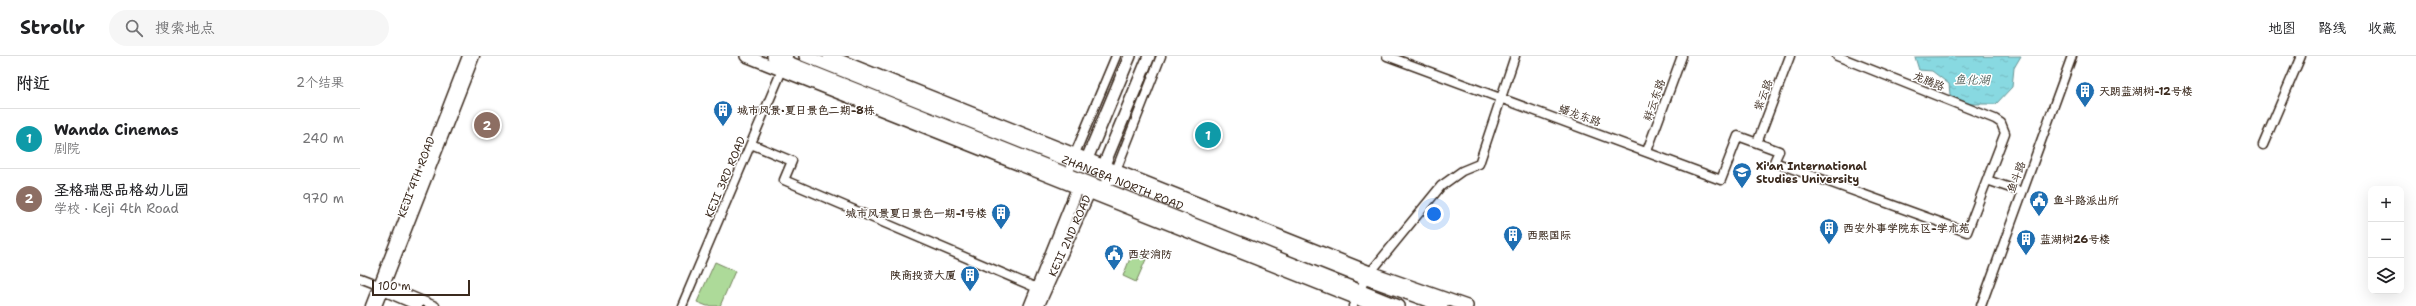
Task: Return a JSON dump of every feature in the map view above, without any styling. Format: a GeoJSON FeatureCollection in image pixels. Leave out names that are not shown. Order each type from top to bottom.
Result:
{"type":"FeatureCollection","features":[{"type":"Feature","properties":{"kind":"main road"},"geometry":{"type":"LineString","coordinates":[[746,56],[785,62]]}},
{"type":"Feature","properties":{"kind":"main road","name":"ZHANGBA NORTH ROAD"},"geometry":{"type":"LineString","coordinates":[[773,56],[1079,184],[1096,189],[1356,299],[1399,306]]}},
{"type":"Feature","properties":{"kind":"main road","name":"ZHANGBA NORTH ROAD"},"geometry":{"type":"LineString","coordinates":[[805,56],[1115,174],[1442,306]]}},
{"type":"Feature","properties":{"kind":"main road"},"geometry":{"type":"LineString","coordinates":[[829,56],[1072,158]]}},
{"type":"Feature","properties":{"kind":"main road","name":"KEJI 2ND ROAD"},"geometry":{"type":"LineString","coordinates":[[1030,306],[1079,184],[1085,163],[1130,56]]}},
{"type":"Feature","properties":{"kind":"main road","name":"KEJI 2ND ROAD"},"geometry":{"type":"LineString","coordinates":[[1038,306],[1096,189],[1102,169],[1149,56]]}},
{"type":"Feature","properties":{"kind":"main road"},"geometry":{"type":"LineString","coordinates":[[1368,275],[1467,306]]}},
{"type":"Feature","properties":{"kind":"main road"},"geometry":{"type":"LineString","coordinates":[[1356,299],[1375,306]]}},
{"type":"Feature","properties":{"kind":"street","name":"KEJI 4TH ROAD"},"geometry":{"type":"LineString","coordinates":[[377,306],[382,287],[468,56]]}},
{"type":"Feature","properties":{"kind":"street","name":"KEJI 4TH ROAD"},"geometry":{"type":"LineString","coordinates":[[370,306],[382,287],[475,56]]}},
{"type":"Feature","properties":{"kind":"street"},"geometry":{"type":"LineString","coordinates":[[1068,179],[1072,158],[1116,56]]}},
{"type":"Feature","properties":{"kind":"street"},"geometry":{"type":"LineString","coordinates":[[1115,174],[1161,56]]}},
{"type":"Feature","properties":{"kind":"street"},"geometry":{"type":"LineString","coordinates":[[1356,299],[1368,275],[1441,186],[1462,171],[1479,164],[1515,56]]}},
{"type":"Feature","properties":{"kind":"street","name":"祥云东路"},"geometry":{"type":"LineString","coordinates":[[1647,151],[1682,56]]}},
{"type":"Feature","properties":{"kind":"street","name":"紫云路"},"geometry":{"type":"LineString","coordinates":[[1757,143],[1790,56]]}},
{"type":"Feature","properties":{"kind":"street","name":"龙腾路"},"geometry":{"type":"LineString","coordinates":[[1837,56],[1995,118],[2000,123],[2005,133],[1987,180]]}},
{"type":"Feature","properties":{"kind":"street","name":"鱼斗路"},"geometry":{"type":"LineString","coordinates":[[1981,306],[2072,56]]}},
{"type":"Feature","properties":{"kind":"street"},"geometry":{"type":"LineString","coordinates":[[2263,145],[2301,56]]}},
{"type":"Feature","properties":{"kind":"street","name":"蟠龙东路"},"geometry":{"type":"LineString","coordinates":[[1392,57],[1647,151],[1721,180],[1738,136],[1757,143]]}},
{"type":"Feature","properties":{"kind":"street","name":"KEJI 3RD ROAD"},"geometry":{"type":"LineString","coordinates":[[682,306],[785,62]]}},
{"type":"Feature","properties":{"kind":"street"},"geometry":{"type":"LineString","coordinates":[[1757,143],[1779,151],[1774,162],[1967,232],[1987,180],[2022,192]]}},
{"type":"Feature","properties":{"kind":"street"},"geometry":{"type":"LineString","coordinates":[[751,144],[792,161],[784,180],[1037,288]]}},
{"type":"Feature","properties":{"kind":"street","name":"KEJI 2ND ROAD"},"geometry":{"type":"LineString","coordinates":[[1096,189],[1115,174]]}},
{"type":"Feature","properties":{"kind":"street"},"geometry":{"type":"LineString","coordinates":[[360,278],[435,306]]}},
{"type":"Feature","properties":{"kind":"street"},"geometry":{"type":"LineString","coordinates":[[382,287],[418,306]]}},
{"type":"Feature","properties":{"kind":"green space"},"geometry":{"type":"Polygon","coordinates":[[[1133,251],[1147,257],[1136,282],[1123,276],[1133,251]]]}},
{"type":"Feature","properties":{"kind":"green space"},"geometry":{"type":"Polygon","coordinates":[[[715,262],[735,271],[720,306],[707,306],[697,302],[715,262]]]}},
{"type":"Feature","properties":{"kind":"water","name":"鱼化湖"},"geometry":{"type":"Polygon","coordinates":[[[2021,56],[2014,68],[2012,87],[1996,104],[1970,104],[1950,95],[1949,84],[1932,71],[1919,70],[1915,57],[2021,56]]]}},
{"type":"Feature","properties":{"kind":"place","name":"天朗蓝湖树-12号楼"},"geometry":{"type":"Point","coordinates":[2085,108]}},
{"type":"Feature","properties":{"kind":"place","name":"圣格瑞思品格幼儿园"},"geometry":{"type":"Point","coordinates":[487,125]}},
{"type":"Feature","properties":{"kind":"place","name":"城市风景·夏日景色二期-8栋"},"geometry":{"type":"Point","coordinates":[723,127]}},
{"type":"Feature","properties":{"kind":"place","name":"Wanda Cinemas"},"geometry":{"type":"Point","coordinates":[1208,135]}},
{"type":"Feature","properties":{"kind":"place","name":"Xi'an International Studies University"},"geometry":{"type":"Point","coordinates":[1742,189]}},
{"type":"Feature","properties":{"kind":"place","name":"鱼斗路派出所"},"geometry":{"type":"Point","coordinates":[2039,217]}},
{"type":"Feature","properties":{"kind":"place","name":"城市风景夏日景色一期-1号楼"},"geometry":{"type":"Point","coordinates":[1001,230]}},
{"type":"Feature","properties":{"kind":"place","name":"西安外事学院东区-学术苑"},"geometry":{"type":"Point","coordinates":[1829,245]}},
{"type":"Feature","properties":{"kind":"place","name":"西熙国际"},"geometry":{"type":"Point","coordinates":[1513,252]}},
{"type":"Feature","properties":{"kind":"place","name":"蓝湖树26号楼"},"geometry":{"type":"Point","coordinates":[2026,256]}},
{"type":"Feature","properties":{"kind":"place","name":"西安消防"},"geometry":{"type":"Point","coordinates":[1114,271]}},
{"type":"Feature","properties":{"kind":"place","name":"陕商投资大厦"},"geometry":{"type":"Point","coordinates":[970,292]}}]}
